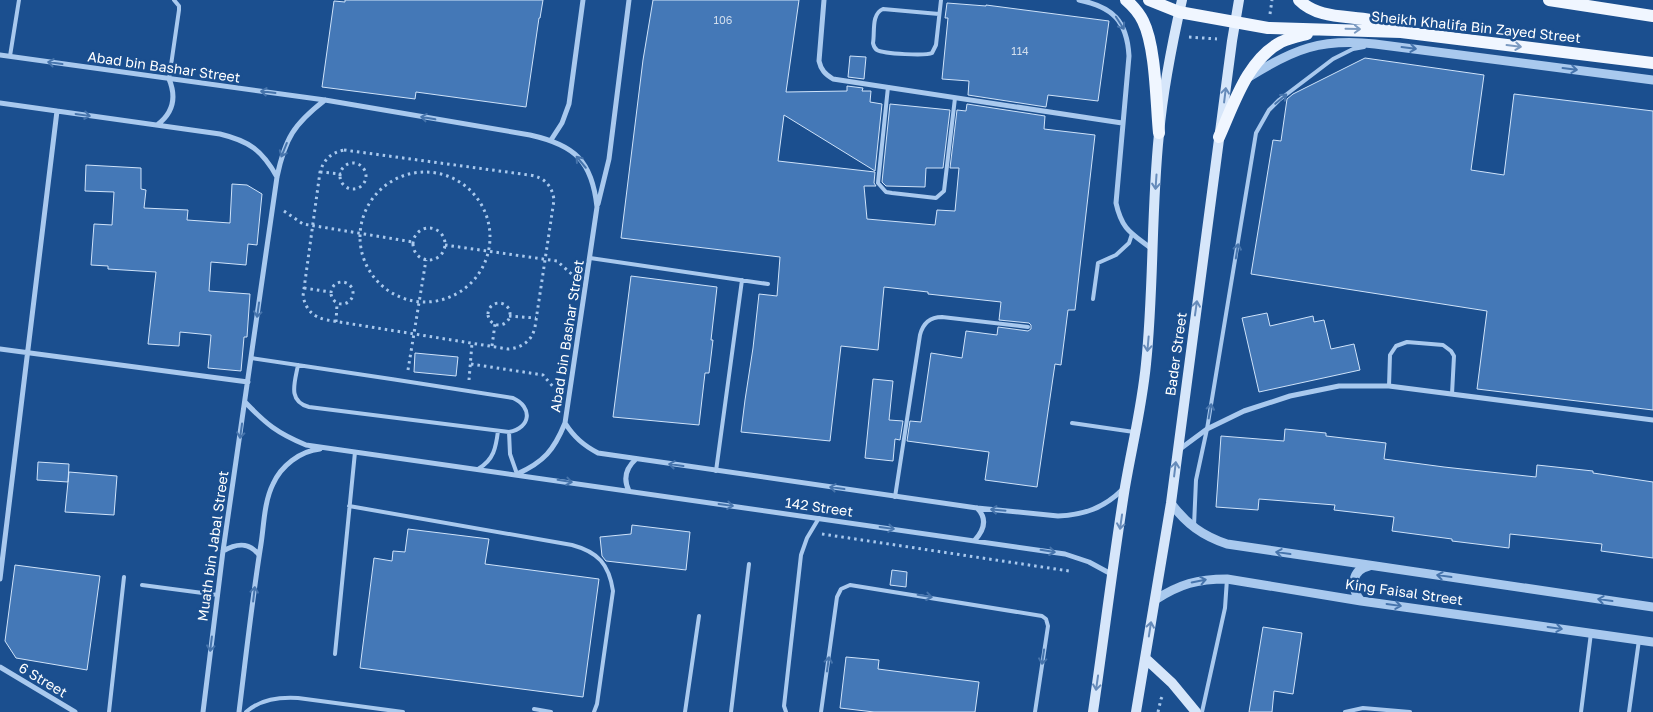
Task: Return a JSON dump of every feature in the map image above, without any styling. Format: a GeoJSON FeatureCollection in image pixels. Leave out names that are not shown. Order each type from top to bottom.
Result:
{"type":"FeatureCollection","features":[{"type":"Feature","properties":{"kind":"main road"},"geometry":{"type":"LineString","coordinates":[[1126,0],[1144,22],[1150,41],[1159,134]]}},
{"type":"Feature","properties":{"kind":"main road","name":"Sheikh Khalifa Bin Zayed Street"},"geometry":{"type":"LineString","coordinates":[[1149,0],[1180,6],[1234,23],[1288,29],[1401,32],[1653,63]]}},
{"type":"Feature","properties":{"kind":"main road","name":"Bader Street"},"geometry":{"type":"LineString","coordinates":[[1136,712],[1171,503],[1234,23],[1239,0]]}},
{"type":"Feature","properties":{"kind":"main road"},"geometry":{"type":"LineString","coordinates":[[1298,0],[1305,7],[1319,13],[1384,23],[1401,32]]}},
{"type":"Feature","properties":{"kind":"main road"},"geometry":{"type":"LineString","coordinates":[[1549,0],[1653,16]]}},
{"type":"Feature","properties":{"kind":"main road","name":"Bader Street"},"geometry":{"type":"LineString","coordinates":[[1093,712],[1146,366],[1152,305],[1152,249],[1159,134],[1180,6]]}},
{"type":"Feature","properties":{"kind":"main road"},"geometry":{"type":"LineString","coordinates":[[1219,137],[1246,78],[1263,56],[1282,41],[1328,29]]}},
{"type":"Feature","properties":{"kind":"main road"},"geometry":{"type":"LineString","coordinates":[[1145,658],[1172,683],[1196,712]]}},
{"type":"Feature","properties":{"kind":"street"},"geometry":{"type":"LineString","coordinates":[[552,140],[562,123],[569,104],[583,0]]}},
{"type":"Feature","properties":{"kind":"street"},"geometry":{"type":"LineString","coordinates":[[597,207],[609,159],[629,0]]}},
{"type":"Feature","properties":{"kind":"street"},"geometry":{"type":"LineString","coordinates":[[824,0],[819,61],[826,75],[833,79],[1122,123]]}},
{"type":"Feature","properties":{"kind":"street"},"geometry":{"type":"LineString","coordinates":[[1079,0],[1102,6],[1114,14],[1123,26],[1128,40],[1129,56],[1116,203],[1121,220],[1127,230],[1152,249]]}},
{"type":"Feature","properties":{"kind":"street"},"geometry":{"type":"LineString","coordinates":[[1246,78],[1277,60],[1308,47],[1342,41],[1653,80]]}},
{"type":"Feature","properties":{"kind":"street","name":"Abad bin Bashar Street"},"geometry":{"type":"LineString","coordinates":[[0,54],[325,100],[552,140],[570,150],[585,166],[594,186],[597,207],[564,423],[558,440],[548,455],[534,466],[517,474]]}},
{"type":"Feature","properties":{"kind":"street"},"geometry":{"type":"LineString","coordinates":[[157,125],[168,114],[174,100],[173,89],[168,79]]}},
{"type":"Feature","properties":{"kind":"street"},"geometry":{"type":"LineString","coordinates":[[0,349],[248,382],[277,177],[282,154],[292,132],[307,114],[325,100]]}},
{"type":"Feature","properties":{"kind":"street"},"geometry":{"type":"LineString","coordinates":[[0,104],[238,138],[254,147],[268,160],[277,177]]}},
{"type":"Feature","properties":{"kind":"street"},"geometry":{"type":"LineString","coordinates":[[0,579],[56,111]]}},
{"type":"Feature","properties":{"kind":"street","name":"Muath bin Jabal Street"},"geometry":{"type":"LineString","coordinates":[[203,712],[223,551],[248,382]]}},
{"type":"Feature","properties":{"kind":"street"},"geometry":{"type":"LineString","coordinates":[[1177,451],[1207,430],[1244,411],[1265,403],[1314,390],[1348,386],[1389,386],[1653,420]]}},
{"type":"Feature","properties":{"kind":"street"},"geometry":{"type":"LineString","coordinates":[[245,402],[263,421],[283,435],[306,444],[330,449],[517,474]]}},
{"type":"Feature","properties":{"kind":"street","name":"142 Street"},"geometry":{"type":"LineString","coordinates":[[564,423],[573,436],[584,446],[598,453],[977,508],[1070,516],[1089,512],[1106,504],[1126,487]]}},
{"type":"Feature","properties":{"kind":"street"},"geometry":{"type":"LineString","coordinates":[[239,712],[259,555],[272,485],[279,472],[302,454],[315,450],[330,449]]}},
{"type":"Feature","properties":{"kind":"street"},"geometry":{"type":"LineString","coordinates":[[629,491],[626,486],[626,474],[631,463],[636,459]]}},
{"type":"Feature","properties":{"kind":"street","name":"142 Street"},"geometry":{"type":"LineString","coordinates":[[517,474],[1065,554],[1089,562],[1113,576]]}},
{"type":"Feature","properties":{"kind":"street","name":"King Faisal Street"},"geometry":{"type":"LineString","coordinates":[[1171,503],[1181,517],[1194,528],[1204,535],[1227,544],[1653,607]]}},
{"type":"Feature","properties":{"kind":"street"},"geometry":{"type":"LineString","coordinates":[[974,540],[983,530],[984,524],[981,512],[977,508]]}},
{"type":"Feature","properties":{"kind":"street"},"geometry":{"type":"LineString","coordinates":[[223,551],[243,544],[255,550],[259,555]]}},
{"type":"Feature","properties":{"kind":"street"},"geometry":{"type":"LineString","coordinates":[[1361,600],[1353,588],[1353,580],[1362,567],[1369,566]]}},
{"type":"Feature","properties":{"kind":"street","name":"King Faisal Street"},"geometry":{"type":"LineString","coordinates":[[1155,600],[1171,590],[1188,583],[1206,579],[1227,579],[1653,642]]}},
{"type":"Feature","properties":{"kind":"street","name":"6 Street"},"geometry":{"type":"LineString","coordinates":[[0,667],[75,712]]}},
{"type":"Feature","properties":{"kind":"lane"},"geometry":{"type":"LineString","coordinates":[[10,56],[19,0]]}},
{"type":"Feature","properties":{"kind":"lane"},"geometry":{"type":"LineString","coordinates":[[168,79],[179,10],[179,6],[174,0]]}},
{"type":"Feature","properties":{"kind":"lane"},"geometry":{"type":"LineString","coordinates":[[939,14],[880,10],[875,18],[874,47],[881,51],[928,55],[935,49],[941,0]]}},
{"type":"Feature","properties":{"kind":"lane"},"geometry":{"type":"LineString","coordinates":[[1194,528],[1196,480],[1207,430],[1256,134],[1269,110],[1279,100],[1332,59],[1353,49],[1375,44]]}},
{"type":"Feature","properties":{"kind":"lane"},"geometry":{"type":"LineString","coordinates":[[888,87],[878,182],[886,192],[892,193],[936,198],[944,191],[955,98]]}},
{"type":"Feature","properties":{"kind":"lane"},"geometry":{"type":"LineString","coordinates":[[1093,299],[1098,263],[1116,254],[1129,243],[1132,234]]}},
{"type":"Feature","properties":{"kind":"lane"},"geometry":{"type":"LineString","coordinates":[[590,258],[768,284]]}},
{"type":"Feature","properties":{"kind":"lane"},"geometry":{"type":"LineString","coordinates":[[716,471],[742,280]]}},
{"type":"Feature","properties":{"kind":"lane"},"geometry":{"type":"LineString","coordinates":[[895,497],[920,335],[925,324],[935,317],[942,317],[1028,327]]}},
{"type":"Feature","properties":{"kind":"lane"},"geometry":{"type":"LineString","coordinates":[[1389,386],[1390,355],[1396,346],[1406,342],[1443,345],[1454,356],[1452,394]]}},
{"type":"Feature","properties":{"kind":"lane"},"geometry":{"type":"LineString","coordinates":[[251,358],[406,381],[513,398],[525,406],[526,421],[516,431],[509,432],[302,405],[294,395],[298,365]]}},
{"type":"Feature","properties":{"kind":"lane"},"geometry":{"type":"LineString","coordinates":[[1072,423],[1136,432]]}},
{"type":"Feature","properties":{"kind":"lane"},"geometry":{"type":"LineString","coordinates":[[478,469],[485,465],[493,454],[498,431]]}},
{"type":"Feature","properties":{"kind":"lane"},"geometry":{"type":"LineString","coordinates":[[509,432],[510,454],[517,474]]}},
{"type":"Feature","properties":{"kind":"lane"},"geometry":{"type":"LineString","coordinates":[[335,654],[355,452]]}},
{"type":"Feature","properties":{"kind":"lane"},"geometry":{"type":"LineString","coordinates":[[350,506],[572,545],[584,548],[596,555],[611,577],[613,591],[597,704],[594,712]]}},
{"type":"Feature","properties":{"kind":"lane"},"geometry":{"type":"LineString","coordinates":[[786,712],[784,706],[801,555],[807,538],[819,518]]}},
{"type":"Feature","properties":{"kind":"lane"},"geometry":{"type":"LineString","coordinates":[[732,712],[749,564]]}},
{"type":"Feature","properties":{"kind":"lane"},"geometry":{"type":"LineString","coordinates":[[109,712],[124,577]]}},
{"type":"Feature","properties":{"kind":"lane"},"geometry":{"type":"LineString","coordinates":[[1202,712],[1225,608],[1227,579]]}},
{"type":"Feature","properties":{"kind":"lane"},"geometry":{"type":"LineString","coordinates":[[821,712],[837,597],[841,589],[850,584],[1042,616],[1046,619],[1048,626],[1035,712]]}},
{"type":"Feature","properties":{"kind":"lane"},"geometry":{"type":"LineString","coordinates":[[142,585],[218,595]]}},
{"type":"Feature","properties":{"kind":"lane"},"geometry":{"type":"LineString","coordinates":[[686,712],[699,616]]}},
{"type":"Feature","properties":{"kind":"lane"},"geometry":{"type":"LineString","coordinates":[[1581,712],[1591,633]]}},
{"type":"Feature","properties":{"kind":"lane"},"geometry":{"type":"LineString","coordinates":[[1629,712],[1639,640]]}},
{"type":"Feature","properties":{"kind":"lane"},"geometry":{"type":"LineString","coordinates":[[246,712],[265,701],[281,697],[402,712]]}},
{"type":"Feature","properties":{"kind":"lane"},"geometry":{"type":"LineString","coordinates":[[1345,712],[1363,708],[1410,712]]}},
{"type":"Feature","properties":{"kind":"lane"},"geometry":{"type":"LineString","coordinates":[[534,709],[551,712]]}},
{"type":"Feature","properties":{"kind":"path"},"geometry":{"type":"LineString","coordinates":[[350,150],[536,176],[548,184],[553,194],[545,260],[533,333],[525,344],[514,348],[472,343],[320,319],[309,311],[303,296],[320,172],[326,159],[332,154],[350,150]]}},
{"type":"Feature","properties":{"kind":"path"},"geometry":{"type":"LineString","coordinates":[[353,163],[363,168],[366,173],[366,179],[364,184],[354,189],[343,185],[340,180],[340,174],[343,168],[353,163]]}},
{"type":"Feature","properties":{"kind":"path"},"geometry":{"type":"LineString","coordinates":[[429,171],[443,173],[467,186],[484,206],[489,218],[488,252],[480,272],[471,283],[449,297],[436,301],[420,302],[396,295],[384,288],[375,279],[362,255],[360,233],[364,215],[370,203],[388,184],[413,172],[429,171]]}},
{"type":"Feature","properties":{"kind":"path"},"geometry":{"type":"LineString","coordinates":[[320,172],[340,174]]}},
{"type":"Feature","properties":{"kind":"path"},"geometry":{"type":"LineString","coordinates":[[273,204],[303,224],[413,242]]}},
{"type":"Feature","properties":{"kind":"path"},"geometry":{"type":"LineString","coordinates":[[431,227],[442,233],[445,245],[439,257],[433,260],[426,260],[420,258],[413,248],[414,236],[418,231],[431,227]]}},
{"type":"Feature","properties":{"kind":"path"},"geometry":{"type":"LineString","coordinates":[[445,245],[557,261],[585,286]]}},
{"type":"Feature","properties":{"kind":"path"},"geometry":{"type":"LineString","coordinates":[[406,381],[426,260]]}},
{"type":"Feature","properties":{"kind":"path"},"geometry":{"type":"LineString","coordinates":[[343,282],[348,284],[354,293],[352,299],[342,305],[337,304],[330,296],[332,286],[343,282]]}},
{"type":"Feature","properties":{"kind":"path"},"geometry":{"type":"LineString","coordinates":[[304,288],[330,292]]}},
{"type":"Feature","properties":{"kind":"path"},"geometry":{"type":"LineString","coordinates":[[336,322],[337,304]]}},
{"type":"Feature","properties":{"kind":"path"},"geometry":{"type":"LineString","coordinates":[[502,304],[507,307],[509,316],[506,322],[501,325],[495,324],[488,316],[488,311],[492,306],[502,304]]}},
{"type":"Feature","properties":{"kind":"path"},"geometry":{"type":"LineString","coordinates":[[509,316],[536,318]]}},
{"type":"Feature","properties":{"kind":"path"},"geometry":{"type":"LineString","coordinates":[[492,346],[495,324]]}},
{"type":"Feature","properties":{"kind":"path"},"geometry":{"type":"LineString","coordinates":[[468,391],[472,343]]}},
{"type":"Feature","properties":{"kind":"path"},"geometry":{"type":"LineString","coordinates":[[471,364],[543,374],[555,389],[569,390]]}},
{"type":"Feature","properties":{"kind":"building"},"geometry":{"type":"Polygon","coordinates":[[[345,0],[543,0],[526,107],[416,92],[415,99],[322,87],[334,1],[345,2],[345,0]]]}},
{"type":"Feature","properties":{"kind":"building"},"geometry":{"type":"Polygon","coordinates":[[[653,0],[799,0],[786,92],[847,91],[847,86],[863,88],[862,91],[871,91],[870,102],[882,104],[875,171],[784,115],[778,161],[875,172],[874,183],[876,186],[864,186],[867,219],[935,225],[937,210],[955,211],[959,168],[950,168],[957,110],[966,111],[967,104],[1045,116],[1044,129],[1095,135],[1075,310],[1068,310],[1061,365],[1055,364],[1037,487],[985,480],[989,452],[907,441],[910,421],[921,422],[931,353],[962,358],[966,331],[997,335],[998,327],[1028,331],[1031,329],[1029,323],[999,320],[1001,302],[884,287],[878,350],[841,346],[830,441],[741,432],[759,294],[777,296],[780,257],[621,238],[643,60],[653,0]]]}},
{"type":"Feature","properties":{"kind":"building"},"geometry":{"type":"Polygon","coordinates":[[[947,3],[986,5],[1109,21],[1098,101],[1048,95],[1046,107],[968,95],[969,81],[942,79],[948,18],[945,18],[947,3]]]}},
{"type":"Feature","properties":{"kind":"building"},"geometry":{"type":"Polygon","coordinates":[[[850,56],[866,57],[864,79],[848,77],[850,56]]]}},
{"type":"Feature","properties":{"kind":"building"},"geometry":{"type":"Polygon","coordinates":[[[1365,58],[1484,75],[1471,170],[1504,175],[1514,94],[1653,111],[1653,410],[1477,389],[1487,311],[1251,274],[1273,140],[1281,141],[1287,99],[1293,94],[1365,58]]]}},
{"type":"Feature","properties":{"kind":"building"},"geometry":{"type":"Polygon","coordinates":[[[890,104],[950,110],[943,168],[926,168],[925,187],[886,186],[882,182],[890,104]]]}},
{"type":"Feature","properties":{"kind":"building"},"geometry":{"type":"Polygon","coordinates":[[[86,165],[141,168],[141,189],[146,190],[144,208],[188,210],[187,220],[230,223],[232,184],[247,185],[262,194],[257,245],[248,244],[246,265],[211,262],[209,291],[250,294],[247,337],[244,337],[241,371],[208,368],[211,335],[180,332],[179,346],[148,344],[156,272],[108,269],[108,266],[91,265],[94,224],[112,225],[114,192],[85,191],[86,165]]]}},
{"type":"Feature","properties":{"kind":"building"},"geometry":{"type":"Polygon","coordinates":[[[631,276],[717,287],[709,373],[705,373],[699,425],[613,417],[631,276]]]}},
{"type":"Feature","properties":{"kind":"building"},"geometry":{"type":"Polygon","coordinates":[[[1267,313],[1270,326],[1313,316],[1314,322],[1324,320],[1331,349],[1354,344],[1360,370],[1259,392],[1242,318],[1267,313]]]}},
{"type":"Feature","properties":{"kind":"building"},"geometry":{"type":"Polygon","coordinates":[[[415,353],[458,357],[456,376],[414,372],[415,353]]]}},
{"type":"Feature","properties":{"kind":"building"},"geometry":{"type":"Polygon","coordinates":[[[873,379],[893,381],[889,420],[903,421],[900,440],[895,439],[893,461],[865,458],[873,379]]]}},
{"type":"Feature","properties":{"kind":"building"},"geometry":{"type":"Polygon","coordinates":[[[1285,429],[1326,433],[1326,436],[1386,443],[1384,459],[1536,477],[1537,465],[1593,471],[1593,473],[1653,482],[1653,558],[1601,551],[1602,544],[1510,534],[1509,548],[1392,531],[1394,517],[1334,510],[1335,505],[1259,499],[1258,510],[1216,507],[1221,436],[1284,441],[1285,429]]]}},
{"type":"Feature","properties":{"kind":"building"},"geometry":{"type":"Polygon","coordinates":[[[38,462],[69,464],[68,482],[37,480],[38,462]]]}},
{"type":"Feature","properties":{"kind":"building"},"geometry":{"type":"Polygon","coordinates":[[[69,472],[117,476],[114,515],[65,512],[69,472]]]}},
{"type":"Feature","properties":{"kind":"building"},"geometry":{"type":"Polygon","coordinates":[[[632,525],[690,532],[686,570],[606,561],[602,556],[600,537],[631,534],[632,525]]]}},
{"type":"Feature","properties":{"kind":"building"},"geometry":{"type":"Polygon","coordinates":[[[408,529],[489,539],[485,564],[599,579],[583,697],[360,668],[374,558],[392,561],[393,551],[405,552],[408,529]]]}},
{"type":"Feature","properties":{"kind":"building"},"geometry":{"type":"Polygon","coordinates":[[[15,565],[100,576],[87,670],[16,658],[5,641],[15,565]]]}},
{"type":"Feature","properties":{"kind":"building"},"geometry":{"type":"Polygon","coordinates":[[[892,570],[907,572],[906,587],[890,585],[892,570]]]}},
{"type":"Feature","properties":{"kind":"building"},"geometry":{"type":"Polygon","coordinates":[[[1263,627],[1302,633],[1293,694],[1274,691],[1272,712],[1249,712],[1263,627]]]}},
{"type":"Feature","properties":{"kind":"building"},"geometry":{"type":"Polygon","coordinates":[[[846,657],[879,660],[878,669],[979,682],[975,712],[874,712],[840,708],[846,657]]]}}]}
